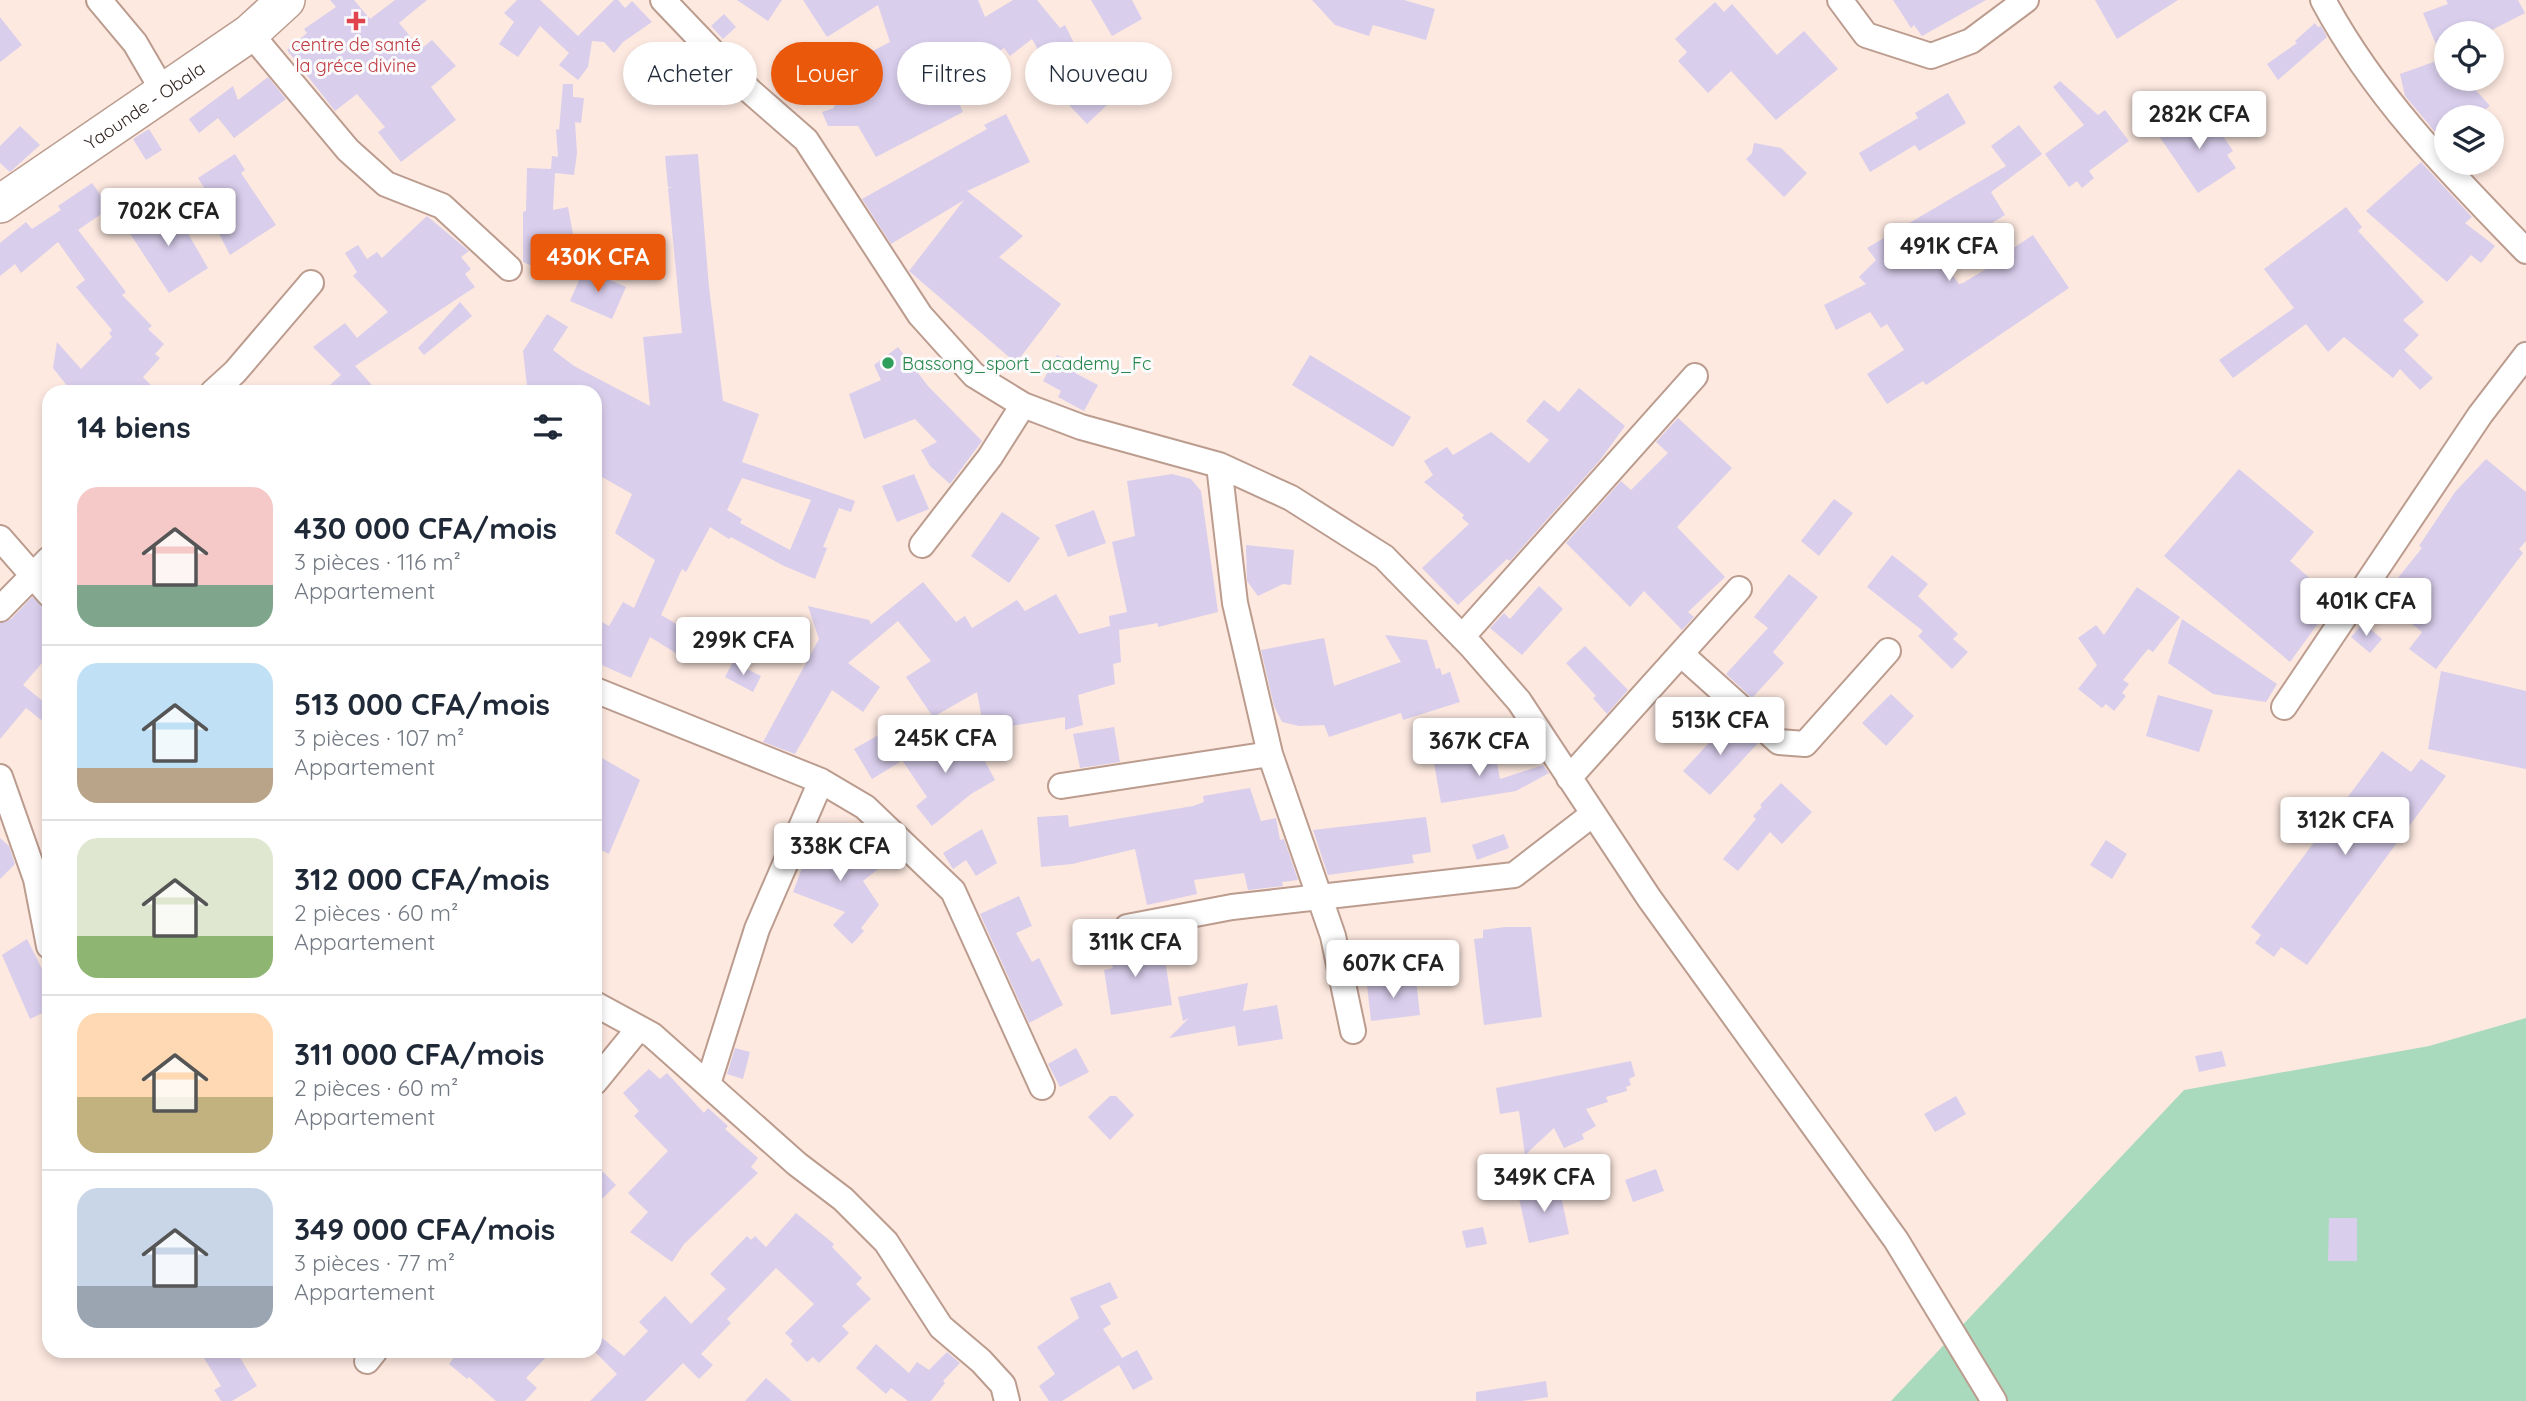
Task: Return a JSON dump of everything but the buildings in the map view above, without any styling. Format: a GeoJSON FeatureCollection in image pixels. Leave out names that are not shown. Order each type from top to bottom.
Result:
{"type":"FeatureCollection","features":[{"type":"Feature","properties":{"kind":"highway","name":"Yaounde - Obala"},"geometry":{"type":"LineString","coordinates":[[0,204],[250,33],[286,0]]}},
{"type":"Feature","properties":{"kind":"street"},"geometry":{"type":"LineString","coordinates":[[99,0],[135,43],[163,91]]}},
{"type":"Feature","properties":{"kind":"street"},"geometry":{"type":"LineString","coordinates":[[663,0],[750,91],[806,140],[920,315],[974,376],[1023,405],[1081,427],[1219,465],[1291,498],[1384,557],[1462,637],[1519,701],[1672,930],[1896,1240],[1994,1401]]}},
{"type":"Feature","properties":{"kind":"street"},"geometry":{"type":"LineString","coordinates":[[1840,0],[1866,35],[1931,56],[1971,41],[2026,0]]}},
{"type":"Feature","properties":{"kind":"street"},"geometry":{"type":"LineString","coordinates":[[2323,0],[2341,33],[2430,152],[2526,251]]}},
{"type":"Feature","properties":{"kind":"street"},"geometry":{"type":"LineString","coordinates":[[250,33],[348,149],[386,184],[442,206],[509,268]]}},
{"type":"Feature","properties":{"kind":"street"},"geometry":{"type":"LineString","coordinates":[[221,385],[235,372],[310,283]]}},
{"type":"Feature","properties":{"kind":"street"},"geometry":{"type":"LineString","coordinates":[[2284,707],[2480,415],[2526,355]]}},
{"type":"Feature","properties":{"kind":"street"},"geometry":{"type":"LineString","coordinates":[[1462,637],[1695,376]]}},
{"type":"Feature","properties":{"kind":"street"},"geometry":{"type":"LineString","coordinates":[[922,545],[990,457],[1023,405]]}},
{"type":"Feature","properties":{"kind":"street"},"geometry":{"type":"LineString","coordinates":[[1219,465],[1235,603],[1270,754],[1333,936],[1353,1031]]}},
{"type":"Feature","properties":{"kind":"street"},"geometry":{"type":"LineString","coordinates":[[0,538],[42,575]]}},
{"type":"Feature","properties":{"kind":"street"},"geometry":{"type":"LineString","coordinates":[[0,609],[42,578]]}},
{"type":"Feature","properties":{"kind":"street"},"geometry":{"type":"LineString","coordinates":[[1569,778],[1739,589]]}},
{"type":"Feature","properties":{"kind":"street"},"geometry":{"type":"LineString","coordinates":[[1681,654],[1779,742],[1805,744],[1888,651]]}},
{"type":"Feature","properties":{"kind":"street"},"geometry":{"type":"LineString","coordinates":[[602,693],[821,781],[865,807],[953,891],[1042,1087]]}},
{"type":"Feature","properties":{"kind":"street"},"geometry":{"type":"LineString","coordinates":[[1061,786],[1270,754]]}},
{"type":"Feature","properties":{"kind":"street"},"geometry":{"type":"LineString","coordinates":[[0,778],[36,879],[42,910]]}},
{"type":"Feature","properties":{"kind":"street"},"geometry":{"type":"LineString","coordinates":[[708,1084],[757,929],[821,781]]}},
{"type":"Feature","properties":{"kind":"street"},"geometry":{"type":"LineString","coordinates":[[1126,928],[1232,907],[1514,876],[1593,814]]}},
{"type":"Feature","properties":{"kind":"street"},"geometry":{"type":"LineString","coordinates":[[602,1008],[652,1035],[797,1164],[843,1199],[886,1242],[941,1327],[1003,1385],[1007,1401]]}},
{"type":"Feature","properties":{"kind":"street"},"geometry":{"type":"LineString","coordinates":[[602,1073],[639,1028]]}},
{"type":"Feature","properties":{"kind":"green space"},"geometry":{"type":"Polygon","coordinates":[[[2526,1018],[2526,1401],[1891,1401],[2184,1090],[2429,1046],[2526,1018]]]}},
{"type":"Feature","properties":{"kind":"place","name":"centre de santé la gréce divine"},"geometry":{"type":"Point","coordinates":[356,21]}},
{"type":"Feature","properties":{"kind":"place","name":"Bassong_sport_academy_Fc"},"geometry":{"type":"Point","coordinates":[888,363]}}]}
